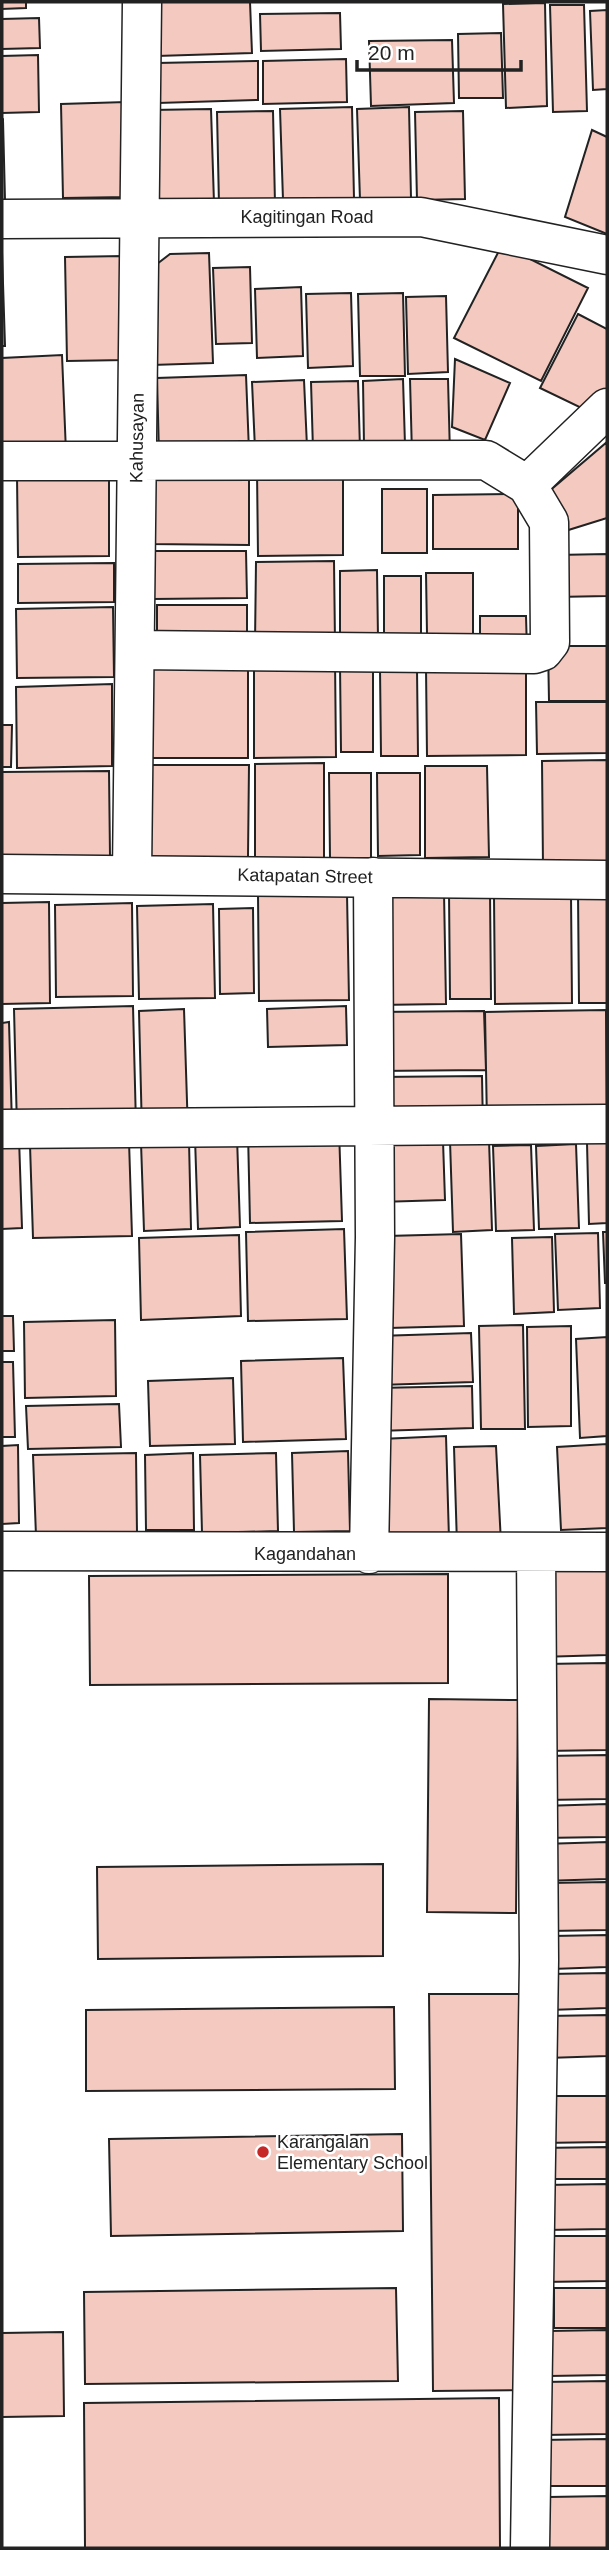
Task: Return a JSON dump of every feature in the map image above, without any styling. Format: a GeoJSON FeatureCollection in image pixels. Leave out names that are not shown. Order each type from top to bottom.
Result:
{"type":"FeatureCollection","features":[{"type":"Feature","properties":{"kind":"street","name":"Kahusayan"},"geometry":{"type":"LineString","coordinates":[[132,874],[142,2]]}},
{"type":"Feature","properties":{"kind":"street","name":"Kagitingan Road"},"geometry":{"type":"LineString","coordinates":[[2,219],[421,217],[607,255]]}},
{"type":"Feature","properties":{"kind":"street"},"geometry":{"type":"LineString","coordinates":[[527,485],[607,408]]}},
{"type":"Feature","properties":{"kind":"street"},"geometry":{"type":"LineString","coordinates":[[2,461],[486,460],[527,485],[549,523],[550,642],[543,651],[534,654],[135,650]]}},
{"type":"Feature","properties":{"kind":"street","name":"Katapatan Street"},"geometry":{"type":"LineString","coordinates":[[2,874],[607,880]]}},
{"type":"Feature","properties":{"kind":"street"},"geometry":{"type":"LineString","coordinates":[[369,1554],[374,1125],[373,877]]}},
{"type":"Feature","properties":{"kind":"street"},"geometry":{"type":"LineString","coordinates":[[2,1129],[607,1125]]}},
{"type":"Feature","properties":{"kind":"street","name":"Kagandahan"},"geometry":{"type":"LineString","coordinates":[[2,1551],[369,1554],[607,1552]]}},
{"type":"Feature","properties":{"kind":"street"},"geometry":{"type":"LineString","coordinates":[[530,2548],[539,1960],[536,1552]]}},
{"type":"Feature","properties":{"kind":"building"},"geometry":{"type":"Polygon","coordinates":[[[2,2],[26,2],[26,8],[2,9],[2,2]]]}},
{"type":"Feature","properties":{"kind":"building"},"geometry":{"type":"Polygon","coordinates":[[[156,2],[250,2],[252,53],[157,56],[156,2]]]}},
{"type":"Feature","properties":{"kind":"building"},"geometry":{"type":"Polygon","coordinates":[[[545,3],[547,106],[506,108],[503,4],[545,3]]]}},
{"type":"Feature","properties":{"kind":"building"},"geometry":{"type":"Polygon","coordinates":[[[550,5],[584,5],[587,111],[553,112],[550,5]]]}},
{"type":"Feature","properties":{"kind":"building"},"geometry":{"type":"Polygon","coordinates":[[[607,10],[607,89],[593,90],[590,11],[607,10]]]}},
{"type":"Feature","properties":{"kind":"building"},"geometry":{"type":"Polygon","coordinates":[[[340,13],[341,49],[261,51],[260,14],[340,13]]]}},
{"type":"Feature","properties":{"kind":"building"},"geometry":{"type":"Polygon","coordinates":[[[39,18],[40,48],[2,49],[2,19],[39,18]]]}},
{"type":"Feature","properties":{"kind":"building"},"geometry":{"type":"Polygon","coordinates":[[[501,33],[503,98],[459,98],[458,34],[501,33]]]}},
{"type":"Feature","properties":{"kind":"building"},"geometry":{"type":"Polygon","coordinates":[[[452,40],[454,103],[371,106],[369,41],[452,40]]]}},
{"type":"Feature","properties":{"kind":"building"},"geometry":{"type":"Polygon","coordinates":[[[38,55],[39,112],[2,113],[2,56],[38,55]]]}},
{"type":"Feature","properties":{"kind":"building"},"geometry":{"type":"Polygon","coordinates":[[[346,59],[347,102],[263,104],[263,61],[346,59]]]}},
{"type":"Feature","properties":{"kind":"building"},"geometry":{"type":"Polygon","coordinates":[[[258,61],[258,100],[158,103],[157,63],[258,61]]]}},
{"type":"Feature","properties":{"kind":"building"},"geometry":{"type":"Polygon","coordinates":[[[126,102],[128,197],[63,198],[61,104],[126,102]]]}},
{"type":"Feature","properties":{"kind":"building"},"geometry":{"type":"Polygon","coordinates":[[[352,107],[354,198],[283,200],[280,109],[352,107]]]}},
{"type":"Feature","properties":{"kind":"building"},"geometry":{"type":"Polygon","coordinates":[[[409,107],[411,198],[360,200],[357,109],[409,107]]]}},
{"type":"Feature","properties":{"kind":"building"},"geometry":{"type":"Polygon","coordinates":[[[211,109],[214,203],[154,205],[151,110],[211,109]]]}},
{"type":"Feature","properties":{"kind":"building"},"geometry":{"type":"Polygon","coordinates":[[[273,111],[275,204],[219,205],[217,112],[273,111]]]}},
{"type":"Feature","properties":{"kind":"building"},"geometry":{"type":"Polygon","coordinates":[[[463,111],[465,199],[417,200],[415,112],[463,111]]]}},
{"type":"Feature","properties":{"kind":"building"},"geometry":{"type":"Polygon","coordinates":[[[3,120],[5,200],[2,200],[3,120]]]}},
{"type":"Feature","properties":{"kind":"building"},"geometry":{"type":"Polygon","coordinates":[[[592,130],[607,137],[607,234],[565,217],[592,130]]]}},
{"type":"Feature","properties":{"kind":"building"},"geometry":{"type":"Polygon","coordinates":[[[502,245],[588,288],[541,381],[454,338],[502,245]]]}},
{"type":"Feature","properties":{"kind":"building"},"geometry":{"type":"Polygon","coordinates":[[[2,252],[5,346],[2,346],[2,252]]]}},
{"type":"Feature","properties":{"kind":"building"},"geometry":{"type":"Polygon","coordinates":[[[209,253],[213,363],[152,365],[157,264],[170,254],[209,253]]]}},
{"type":"Feature","properties":{"kind":"building"},"geometry":{"type":"Polygon","coordinates":[[[123,256],[125,360],[67,361],[65,257],[123,256]]]}},
{"type":"Feature","properties":{"kind":"building"},"geometry":{"type":"Polygon","coordinates":[[[250,267],[252,343],[216,344],[213,268],[250,267]]]}},
{"type":"Feature","properties":{"kind":"building"},"geometry":{"type":"Polygon","coordinates":[[[301,287],[303,356],[257,358],[255,289],[301,287]]]}},
{"type":"Feature","properties":{"kind":"building"},"geometry":{"type":"Polygon","coordinates":[[[351,293],[353,366],[308,368],[306,294],[351,293]]]}},
{"type":"Feature","properties":{"kind":"building"},"geometry":{"type":"Polygon","coordinates":[[[403,293],[405,376],[360,376],[358,294],[403,293]]]}},
{"type":"Feature","properties":{"kind":"building"},"geometry":{"type":"Polygon","coordinates":[[[446,296],[448,372],[408,374],[406,297],[446,296]]]}},
{"type":"Feature","properties":{"kind":"building"},"geometry":{"type":"Polygon","coordinates":[[[578,314],[607,329],[607,399],[598,416],[540,388],[578,314]]]}},
{"type":"Feature","properties":{"kind":"building"},"geometry":{"type":"Polygon","coordinates":[[[62,355],[66,452],[2,453],[2,358],[62,355]]]}},
{"type":"Feature","properties":{"kind":"building"},"geometry":{"type":"Polygon","coordinates":[[[455,359],[510,383],[485,440],[452,427],[455,359]]]}},
{"type":"Feature","properties":{"kind":"building"},"geometry":{"type":"Polygon","coordinates":[[[246,375],[249,451],[159,454],[157,378],[246,375]]]}},
{"type":"Feature","properties":{"kind":"building"},"geometry":{"type":"Polygon","coordinates":[[[403,379],[405,445],[364,445],[363,381],[403,379]]]}},
{"type":"Feature","properties":{"kind":"building"},"geometry":{"type":"Polygon","coordinates":[[[410,379],[448,379],[450,455],[412,455],[410,379]]]}},
{"type":"Feature","properties":{"kind":"building"},"geometry":{"type":"Polygon","coordinates":[[[304,380],[307,447],[255,449],[252,382],[304,380]]]}},
{"type":"Feature","properties":{"kind":"building"},"geometry":{"type":"Polygon","coordinates":[[[358,381],[360,449],[313,450],[311,382],[358,381]]]}},
{"type":"Feature","properties":{"kind":"building"},"geometry":{"type":"Polygon","coordinates":[[[607,442],[607,518],[562,532],[540,499],[607,442]]]}},
{"type":"Feature","properties":{"kind":"building"},"geometry":{"type":"Polygon","coordinates":[[[257,471],[343,471],[343,555],[258,556],[257,471]]]}},
{"type":"Feature","properties":{"kind":"building"},"geometry":{"type":"Polygon","coordinates":[[[147,474],[249,474],[249,545],[147,544],[147,474]]]}},
{"type":"Feature","properties":{"kind":"building"},"geometry":{"type":"Polygon","coordinates":[[[109,475],[109,556],[18,557],[17,476],[109,475]]]}},
{"type":"Feature","properties":{"kind":"building"},"geometry":{"type":"Polygon","coordinates":[[[382,489],[427,489],[427,553],[382,553],[382,489]]]}},
{"type":"Feature","properties":{"kind":"building"},"geometry":{"type":"Polygon","coordinates":[[[518,494],[518,549],[433,549],[433,495],[518,494]]]}},
{"type":"Feature","properties":{"kind":"building"},"geometry":{"type":"Polygon","coordinates":[[[153,551],[246,551],[247,598],[153,599],[153,551]]]}},
{"type":"Feature","properties":{"kind":"building"},"geometry":{"type":"Polygon","coordinates":[[[607,554],[607,596],[556,597],[556,555],[607,554]]]}},
{"type":"Feature","properties":{"kind":"building"},"geometry":{"type":"Polygon","coordinates":[[[334,561],[335,643],[255,643],[256,562],[334,561]]]}},
{"type":"Feature","properties":{"kind":"building"},"geometry":{"type":"Polygon","coordinates":[[[114,563],[114,602],[18,603],[18,564],[114,563]]]}},
{"type":"Feature","properties":{"kind":"building"},"geometry":{"type":"Polygon","coordinates":[[[377,570],[378,638],[340,639],[340,571],[377,570]]]}},
{"type":"Feature","properties":{"kind":"building"},"geometry":{"type":"Polygon","coordinates":[[[426,573],[473,573],[473,634],[427,634],[426,573]]]}},
{"type":"Feature","properties":{"kind":"building"},"geometry":{"type":"Polygon","coordinates":[[[384,576],[421,576],[421,637],[384,637],[384,576]]]}},
{"type":"Feature","properties":{"kind":"building"},"geometry":{"type":"Polygon","coordinates":[[[157,605],[247,605],[247,649],[157,649],[157,605]]]}},
{"type":"Feature","properties":{"kind":"building"},"geometry":{"type":"Polygon","coordinates":[[[113,607],[114,677],[17,678],[16,609],[113,607]]]}},
{"type":"Feature","properties":{"kind":"building"},"geometry":{"type":"Polygon","coordinates":[[[480,616],[526,616],[527,651],[480,651],[480,616]]]}},
{"type":"Feature","properties":{"kind":"building"},"geometry":{"type":"Polygon","coordinates":[[[548,646],[607,646],[607,701],[549,701],[548,646]]]}},
{"type":"Feature","properties":{"kind":"building"},"geometry":{"type":"Polygon","coordinates":[[[335,659],[336,757],[254,758],[254,660],[335,659]]]}},
{"type":"Feature","properties":{"kind":"building"},"geometry":{"type":"Polygon","coordinates":[[[141,660],[248,660],[248,758],[141,758],[141,660]]]}},
{"type":"Feature","properties":{"kind":"building"},"geometry":{"type":"Polygon","coordinates":[[[340,666],[373,666],[373,752],[341,752],[340,666]]]}},
{"type":"Feature","properties":{"kind":"building"},"geometry":{"type":"Polygon","coordinates":[[[526,667],[526,755],[427,756],[426,668],[526,667]]]}},
{"type":"Feature","properties":{"kind":"building"},"geometry":{"type":"Polygon","coordinates":[[[380,669],[417,669],[418,756],[381,756],[380,669]]]}},
{"type":"Feature","properties":{"kind":"building"},"geometry":{"type":"Polygon","coordinates":[[[112,684],[112,766],[17,768],[16,687],[112,684]]]}},
{"type":"Feature","properties":{"kind":"building"},"geometry":{"type":"Polygon","coordinates":[[[536,702],[607,702],[607,753],[537,754],[536,702]]]}},
{"type":"Feature","properties":{"kind":"building"},"geometry":{"type":"Polygon","coordinates":[[[2,725],[12,725],[11,767],[2,767],[2,725]]]}},
{"type":"Feature","properties":{"kind":"building"},"geometry":{"type":"Polygon","coordinates":[[[607,760],[607,866],[543,867],[542,761],[607,760]]]}},
{"type":"Feature","properties":{"kind":"building"},"geometry":{"type":"Polygon","coordinates":[[[324,763],[324,858],[255,858],[255,764],[324,763]]]}},
{"type":"Feature","properties":{"kind":"building"},"geometry":{"type":"Polygon","coordinates":[[[144,765],[249,765],[248,857],[144,857],[144,765]]]}},
{"type":"Feature","properties":{"kind":"building"},"geometry":{"type":"Polygon","coordinates":[[[425,766],[487,766],[489,857],[425,858],[425,766]]]}},
{"type":"Feature","properties":{"kind":"building"},"geometry":{"type":"Polygon","coordinates":[[[109,771],[110,856],[2,858],[2,772],[109,771]]]}},
{"type":"Feature","properties":{"kind":"building"},"geometry":{"type":"Polygon","coordinates":[[[329,773],[371,773],[371,858],[330,858],[329,773]]]}},
{"type":"Feature","properties":{"kind":"building"},"geometry":{"type":"Polygon","coordinates":[[[377,773],[420,773],[420,855],[378,856],[377,773]]]}},
{"type":"Feature","properties":{"kind":"building"},"geometry":{"type":"Polygon","coordinates":[[[444,892],[446,1004],[377,1005],[376,893],[444,892]]]}},
{"type":"Feature","properties":{"kind":"building"},"geometry":{"type":"Polygon","coordinates":[[[449,892],[490,892],[491,999],[450,999],[449,892]]]}},
{"type":"Feature","properties":{"kind":"building"},"geometry":{"type":"Polygon","coordinates":[[[578,893],[607,893],[607,1003],[579,1003],[578,893]]]}},
{"type":"Feature","properties":{"kind":"building"},"geometry":{"type":"Polygon","coordinates":[[[347,894],[349,1000],[259,1001],[258,895],[347,894]]]}},
{"type":"Feature","properties":{"kind":"building"},"geometry":{"type":"Polygon","coordinates":[[[571,895],[572,1003],[495,1004],[494,896],[571,895]]]}},
{"type":"Feature","properties":{"kind":"building"},"geometry":{"type":"Polygon","coordinates":[[[49,902],[50,1003],[2,1004],[2,903],[49,902]]]}},
{"type":"Feature","properties":{"kind":"building"},"geometry":{"type":"Polygon","coordinates":[[[132,903],[133,996],[56,997],[55,905],[132,903]]]}},
{"type":"Feature","properties":{"kind":"building"},"geometry":{"type":"Polygon","coordinates":[[[213,904],[215,998],[139,999],[137,906],[213,904]]]}},
{"type":"Feature","properties":{"kind":"building"},"geometry":{"type":"Polygon","coordinates":[[[253,908],[254,993],[220,994],[219,909],[253,908]]]}},
{"type":"Feature","properties":{"kind":"building"},"geometry":{"type":"Polygon","coordinates":[[[133,1006],[136,1125],[17,1128],[14,1009],[133,1006]]]}},
{"type":"Feature","properties":{"kind":"building"},"geometry":{"type":"Polygon","coordinates":[[[346,1006],[347,1045],[268,1047],[267,1009],[346,1006]]]}},
{"type":"Feature","properties":{"kind":"building"},"geometry":{"type":"Polygon","coordinates":[[[184,1009],[188,1132],[142,1133],[139,1011],[184,1009]]]}},
{"type":"Feature","properties":{"kind":"building"},"geometry":{"type":"Polygon","coordinates":[[[606,1010],[607,1123],[487,1124],[485,1012],[606,1010]]]}},
{"type":"Feature","properties":{"kind":"building"},"geometry":{"type":"Polygon","coordinates":[[[484,1011],[486,1070],[375,1071],[374,1012],[484,1011]]]}},
{"type":"Feature","properties":{"kind":"building"},"geometry":{"type":"Polygon","coordinates":[[[9,1022],[12,1125],[2,1125],[2,1023],[9,1022]]]}},
{"type":"Feature","properties":{"kind":"building"},"geometry":{"type":"Polygon","coordinates":[[[482,1076],[483,1129],[378,1131],[377,1077],[482,1076]]]}},
{"type":"Feature","properties":{"kind":"building"},"geometry":{"type":"Polygon","coordinates":[[[339,1129],[342,1221],[250,1223],[248,1132],[339,1129]]]}},
{"type":"Feature","properties":{"kind":"building"},"geometry":{"type":"Polygon","coordinates":[[[237,1137],[240,1227],[198,1229],[195,1138],[237,1137]]]}},
{"type":"Feature","properties":{"kind":"building"},"geometry":{"type":"Polygon","coordinates":[[[2,1138],[19,1138],[22,1228],[2,1229],[2,1138]]]}},
{"type":"Feature","properties":{"kind":"building"},"geometry":{"type":"Polygon","coordinates":[[[489,1140],[492,1230],[453,1232],[450,1141],[489,1140]]]}},
{"type":"Feature","properties":{"kind":"building"},"geometry":{"type":"Polygon","coordinates":[[[129,1141],[132,1236],[33,1238],[30,1145],[129,1141]]]}},
{"type":"Feature","properties":{"kind":"building"},"geometry":{"type":"Polygon","coordinates":[[[189,1141],[191,1229],[144,1231],[141,1143],[189,1141]]]}},
{"type":"Feature","properties":{"kind":"building"},"geometry":{"type":"Polygon","coordinates":[[[443,1141],[445,1200],[379,1202],[378,1143],[443,1141]]]}},
{"type":"Feature","properties":{"kind":"building"},"geometry":{"type":"Polygon","coordinates":[[[607,1142],[607,1223],[589,1224],[587,1143],[607,1142]]]}},
{"type":"Feature","properties":{"kind":"building"},"geometry":{"type":"Polygon","coordinates":[[[576,1144],[579,1228],[539,1229],[536,1146],[576,1144]]]}},
{"type":"Feature","properties":{"kind":"building"},"geometry":{"type":"Polygon","coordinates":[[[531,1145],[534,1230],[496,1231],[493,1146],[531,1145]]]}},
{"type":"Feature","properties":{"kind":"building"},"geometry":{"type":"Polygon","coordinates":[[[344,1229],[347,1319],[248,1321],[246,1232],[344,1229]]]}},
{"type":"Feature","properties":{"kind":"building"},"geometry":{"type":"Polygon","coordinates":[[[603,1232],[607,1232],[607,1283],[605,1283],[603,1232]]]}},
{"type":"Feature","properties":{"kind":"building"},"geometry":{"type":"Polygon","coordinates":[[[598,1233],[600,1308],[558,1310],[555,1234],[598,1233]]]}},
{"type":"Feature","properties":{"kind":"building"},"geometry":{"type":"Polygon","coordinates":[[[461,1234],[464,1326],[389,1328],[387,1236],[461,1234]]]}},
{"type":"Feature","properties":{"kind":"building"},"geometry":{"type":"Polygon","coordinates":[[[239,1235],[241,1316],[141,1320],[139,1238],[239,1235]]]}},
{"type":"Feature","properties":{"kind":"building"},"geometry":{"type":"Polygon","coordinates":[[[552,1237],[554,1312],[514,1314],[512,1238],[552,1237]]]}},
{"type":"Feature","properties":{"kind":"building"},"geometry":{"type":"Polygon","coordinates":[[[2,1316],[13,1316],[14,1351],[2,1351],[2,1316]]]}},
{"type":"Feature","properties":{"kind":"building"},"geometry":{"type":"Polygon","coordinates":[[[115,1320],[116,1396],[25,1398],[24,1322],[115,1320]]]}},
{"type":"Feature","properties":{"kind":"building"},"geometry":{"type":"Polygon","coordinates":[[[523,1325],[525,1429],[481,1429],[479,1326],[523,1325]]]}},
{"type":"Feature","properties":{"kind":"building"},"geometry":{"type":"Polygon","coordinates":[[[571,1326],[571,1426],[528,1427],[527,1327],[571,1326]]]}},
{"type":"Feature","properties":{"kind":"building"},"geometry":{"type":"Polygon","coordinates":[[[471,1333],[473,1382],[379,1385],[378,1336],[471,1333]]]}},
{"type":"Feature","properties":{"kind":"building"},"geometry":{"type":"Polygon","coordinates":[[[607,1337],[607,1436],[580,1438],[576,1339],[607,1337]]]}},
{"type":"Feature","properties":{"kind":"building"},"geometry":{"type":"Polygon","coordinates":[[[343,1358],[346,1439],[243,1442],[241,1361],[343,1358]]]}},
{"type":"Feature","properties":{"kind":"building"},"geometry":{"type":"Polygon","coordinates":[[[2,1362],[13,1362],[15,1437],[2,1437],[2,1362]]]}},
{"type":"Feature","properties":{"kind":"building"},"geometry":{"type":"Polygon","coordinates":[[[233,1378],[235,1444],[150,1446],[148,1381],[233,1378]]]}},
{"type":"Feature","properties":{"kind":"building"},"geometry":{"type":"Polygon","coordinates":[[[472,1386],[473,1428],[377,1431],[377,1388],[472,1386]]]}},
{"type":"Feature","properties":{"kind":"building"},"geometry":{"type":"Polygon","coordinates":[[[119,1404],[121,1447],[28,1449],[26,1406],[119,1404]]]}},
{"type":"Feature","properties":{"kind":"building"},"geometry":{"type":"Polygon","coordinates":[[[446,1436],[449,1539],[385,1541],[381,1439],[446,1436]]]}},
{"type":"Feature","properties":{"kind":"building"},"geometry":{"type":"Polygon","coordinates":[[[607,1444],[607,1528],[561,1530],[557,1447],[607,1444]]]}},
{"type":"Feature","properties":{"kind":"building"},"geometry":{"type":"Polygon","coordinates":[[[18,1445],[19,1523],[2,1524],[2,1446],[18,1445]]]}},
{"type":"Feature","properties":{"kind":"building"},"geometry":{"type":"Polygon","coordinates":[[[496,1446],[501,1543],[457,1545],[454,1447],[496,1446]]]}},
{"type":"Feature","properties":{"kind":"building"},"geometry":{"type":"Polygon","coordinates":[[[348,1451],[350,1531],[294,1532],[292,1453],[348,1451]]]}},
{"type":"Feature","properties":{"kind":"building"},"geometry":{"type":"Polygon","coordinates":[[[136,1453],[137,1533],[36,1536],[33,1455],[136,1453]]]}},
{"type":"Feature","properties":{"kind":"building"},"geometry":{"type":"Polygon","coordinates":[[[193,1453],[194,1530],[146,1530],[145,1455],[193,1453]]]}},
{"type":"Feature","properties":{"kind":"building"},"geometry":{"type":"Polygon","coordinates":[[[276,1453],[278,1531],[202,1533],[200,1455],[276,1453]]]}},
{"type":"Feature","properties":{"kind":"building"},"geometry":{"type":"Polygon","coordinates":[[[607,1568],[607,1655],[539,1657],[537,1569],[607,1568]]]}},
{"type":"Feature","properties":{"kind":"building"},"geometry":{"type":"Polygon","coordinates":[[[448,1574],[448,1683],[90,1685],[89,1576],[448,1574]]]}},
{"type":"Feature","properties":{"kind":"building"},"geometry":{"type":"Polygon","coordinates":[[[607,1663],[607,1750],[545,1751],[544,1664],[607,1663]]]}},
{"type":"Feature","properties":{"kind":"building"},"geometry":{"type":"Polygon","coordinates":[[[429,1699],[518,1700],[516,1913],[427,1912],[429,1699]]]}},
{"type":"Feature","properties":{"kind":"building"},"geometry":{"type":"Polygon","coordinates":[[[607,1755],[607,1799],[545,1800],[544,1756],[607,1755]]]}},
{"type":"Feature","properties":{"kind":"building"},"geometry":{"type":"Polygon","coordinates":[[[607,1804],[607,1837],[542,1838],[542,1806],[607,1804]]]}},
{"type":"Feature","properties":{"kind":"building"},"geometry":{"type":"Polygon","coordinates":[[[607,1842],[607,1879],[542,1881],[542,1844],[607,1842]]]}},
{"type":"Feature","properties":{"kind":"building"},"geometry":{"type":"Polygon","coordinates":[[[383,1864],[383,1956],[98,1959],[97,1867],[383,1864]]]}},
{"type":"Feature","properties":{"kind":"building"},"geometry":{"type":"Polygon","coordinates":[[[607,1882],[607,1930],[549,1931],[549,1883],[607,1882]]]}},
{"type":"Feature","properties":{"kind":"building"},"geometry":{"type":"Polygon","coordinates":[[[607,1935],[607,1967],[552,1969],[552,1936],[607,1935]]]}},
{"type":"Feature","properties":{"kind":"building"},"geometry":{"type":"Polygon","coordinates":[[[607,1973],[607,2008],[549,2010],[549,1974],[607,1973]]]}},
{"type":"Feature","properties":{"kind":"building"},"geometry":{"type":"Polygon","coordinates":[[[429,1994],[523,1994],[526,2390],[433,2391],[429,1994]]]}},
{"type":"Feature","properties":{"kind":"building"},"geometry":{"type":"Polygon","coordinates":[[[394,2007],[395,2089],[86,2091],[86,2010],[394,2007]]]}},
{"type":"Feature","properties":{"kind":"building"},"geometry":{"type":"Polygon","coordinates":[[[607,2015],[607,2056],[547,2058],[546,2016],[607,2015]]]}},
{"type":"Feature","properties":{"kind":"building"},"geometry":{"type":"Polygon","coordinates":[[[539,2096],[607,2096],[607,2142],[540,2143],[539,2096]]]}},
{"type":"Feature","properties":{"kind":"building"},"geometry":{"type":"Polygon","coordinates":[[[402,2134],[403,2231],[111,2236],[109,2139],[402,2134]]]}},
{"type":"Feature","properties":{"kind":"building"},"geometry":{"type":"Polygon","coordinates":[[[607,2147],[607,2179],[540,2179],[539,2148],[607,2147]]]}},
{"type":"Feature","properties":{"kind":"building"},"geometry":{"type":"Polygon","coordinates":[[[607,2184],[607,2229],[545,2230],[544,2185],[607,2184]]]}},
{"type":"Feature","properties":{"kind":"building"},"geometry":{"type":"Polygon","coordinates":[[[542,2236],[607,2236],[607,2281],[543,2282],[542,2236]]]}},
{"type":"Feature","properties":{"kind":"building"},"geometry":{"type":"Polygon","coordinates":[[[396,2288],[398,2381],[85,2384],[84,2292],[396,2288]]]}},
{"type":"Feature","properties":{"kind":"building"},"geometry":{"type":"Polygon","coordinates":[[[554,2288],[607,2288],[607,2328],[554,2328],[554,2288]]]}},
{"type":"Feature","properties":{"kind":"building"},"geometry":{"type":"Polygon","coordinates":[[[607,2330],[607,2375],[550,2376],[549,2331],[607,2330]]]}},
{"type":"Feature","properties":{"kind":"building"},"geometry":{"type":"Polygon","coordinates":[[[63,2332],[64,2416],[2,2417],[2,2333],[63,2332]]]}},
{"type":"Feature","properties":{"kind":"building"},"geometry":{"type":"Polygon","coordinates":[[[607,2381],[607,2434],[544,2435],[543,2382],[607,2381]]]}},
{"type":"Feature","properties":{"kind":"building"},"geometry":{"type":"Polygon","coordinates":[[[499,2398],[500,2548],[85,2548],[84,2403],[499,2398]]]}},
{"type":"Feature","properties":{"kind":"building"},"geometry":{"type":"Polygon","coordinates":[[[607,2439],[607,2486],[540,2486],[539,2440],[607,2439]]]}},
{"type":"Feature","properties":{"kind":"building"},"geometry":{"type":"Polygon","coordinates":[[[607,2496],[607,2548],[549,2548],[549,2497],[607,2496]]]}},
{"type":"Feature","properties":{"kind":"place","name":"Karangalan Elementary School"},"geometry":{"type":"Point","coordinates":[263,2152]}}]}
